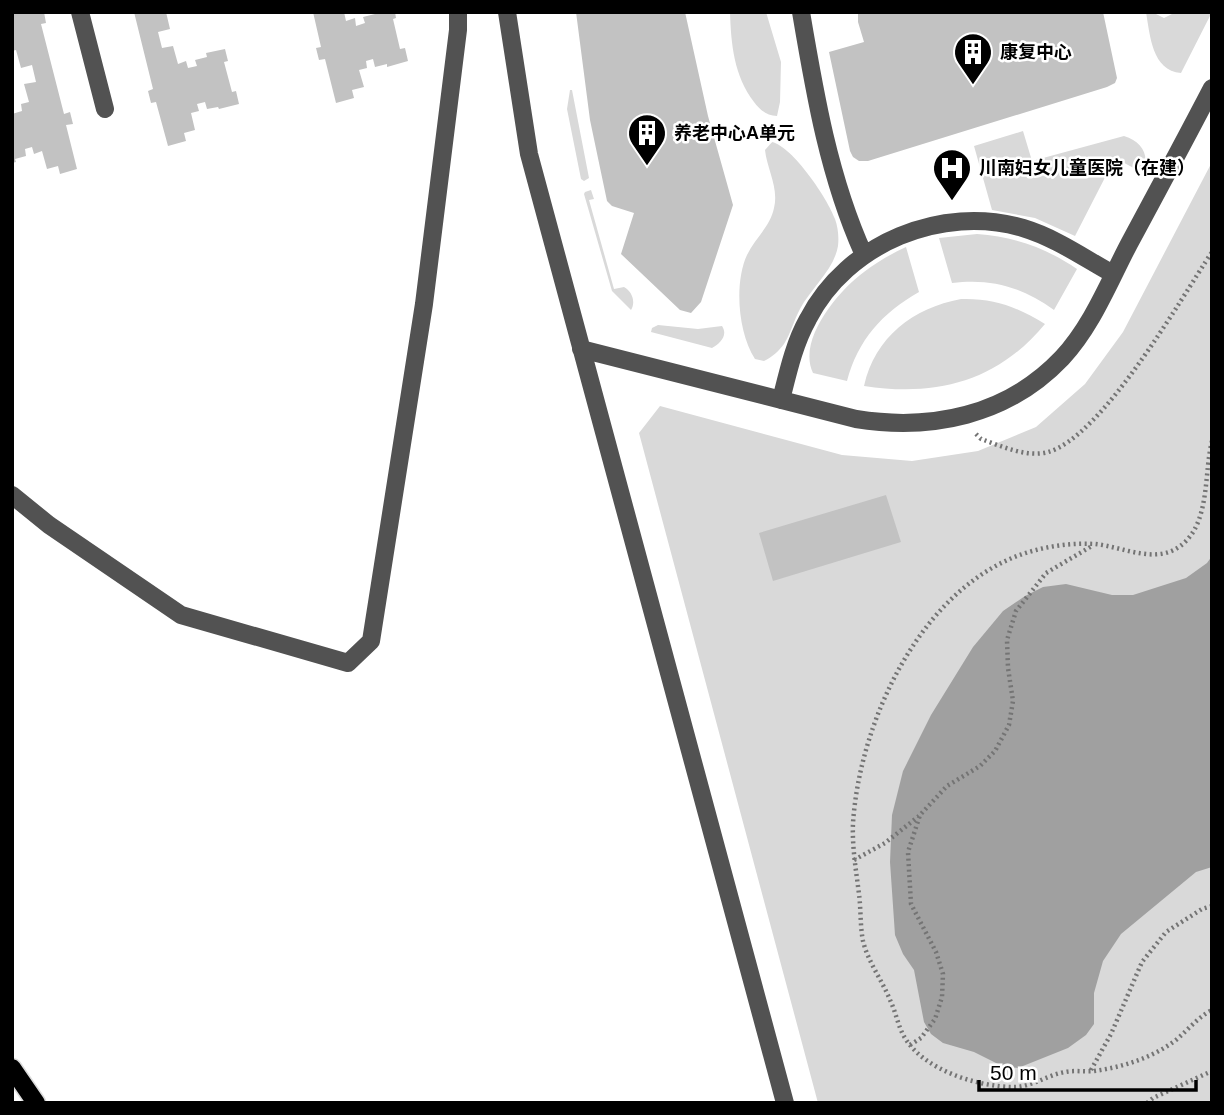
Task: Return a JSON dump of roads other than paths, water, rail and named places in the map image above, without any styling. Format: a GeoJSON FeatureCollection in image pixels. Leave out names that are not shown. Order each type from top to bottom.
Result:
{"type":"FeatureCollection","features":[{"type":"Feature","properties":{"kind":"main road"},"geometry":{"type":"LineString","coordinates":[[12,1068],[36,1103]]}},
{"type":"Feature","properties":{"kind":"street"},"geometry":{"type":"LineString","coordinates":[[80,12],[105,109]]}},
{"type":"Feature","properties":{"kind":"street"},"geometry":{"type":"LineString","coordinates":[[12,495],[50,525],[181,615],[348,663],[371,641],[425,304],[458,12]]}},
{"type":"Feature","properties":{"kind":"street"},"geometry":{"type":"LineString","coordinates":[[508,12],[529,154],[785,1103]]}},
{"type":"Feature","properties":{"kind":"street"},"geometry":{"type":"LineString","coordinates":[[801,12],[825,143],[841,201],[864,255]]}},
{"type":"Feature","properties":{"kind":"street"},"geometry":{"type":"LineString","coordinates":[[581,349],[856,419],[890,424],[958,418],[990,407],[1031,385],[1062,357],[1089,320],[1212,88]]}},
{"type":"Feature","properties":{"kind":"street"},"geometry":{"type":"LineString","coordinates":[[780,400],[797,342],[808,317],[835,281],[864,255],[895,237],[932,226],[973,221],[1020,227],[1042,234],[1113,274]]}},
{"type":"Feature","properties":{"kind":"place","name":"康复中心"},"geometry":{"type":"Point","coordinates":[973,86]}},
{"type":"Feature","properties":{"kind":"place","name":"养老中心A单元"},"geometry":{"type":"Point","coordinates":[647,167]}},
{"type":"Feature","properties":{"kind":"place","name":"川南妇女儿童医院（在建）"},"geometry":{"type":"Point","coordinates":[952,202]}}]}
